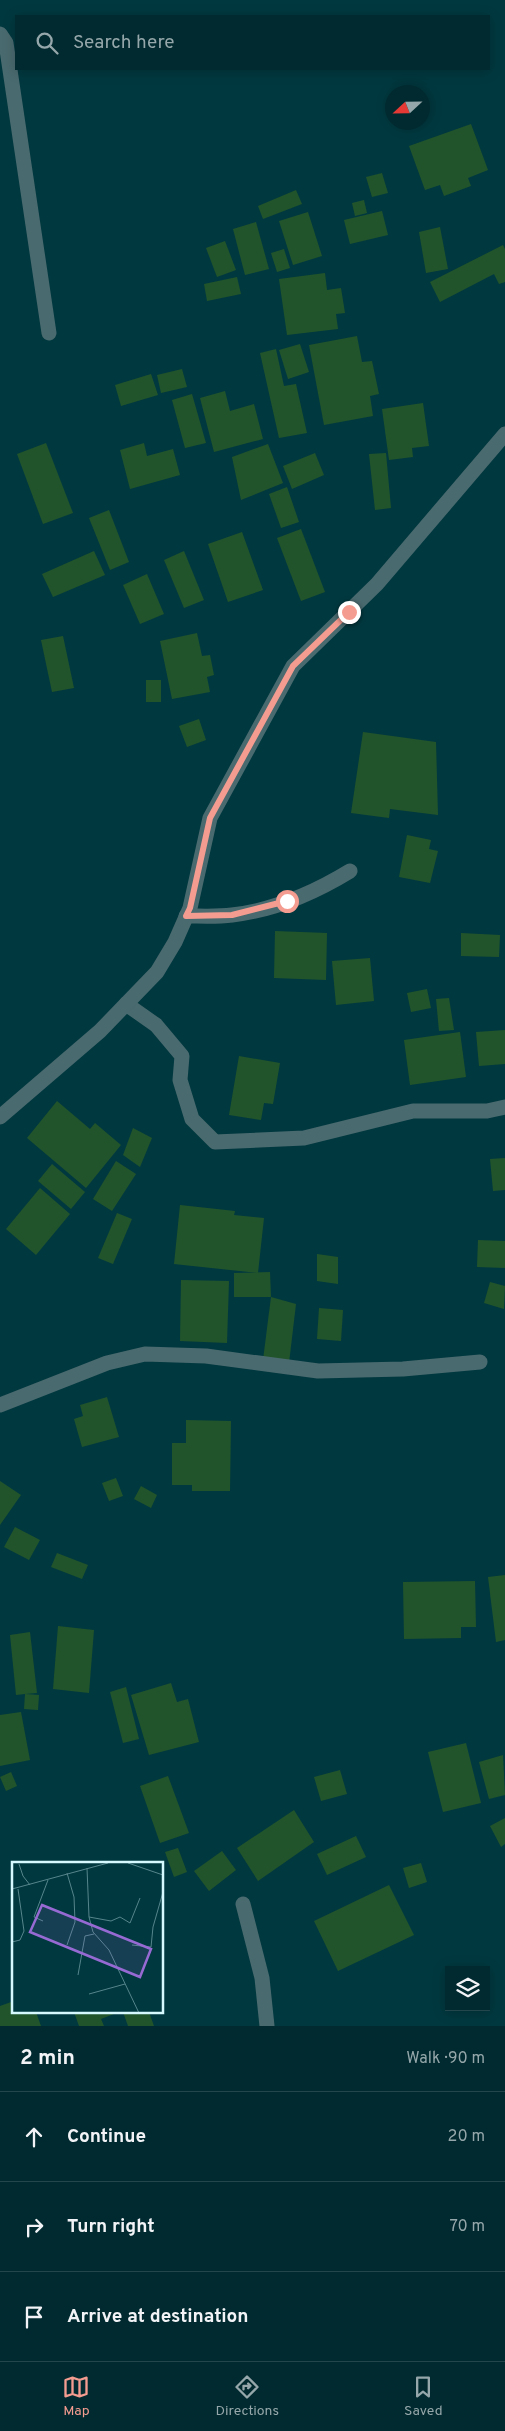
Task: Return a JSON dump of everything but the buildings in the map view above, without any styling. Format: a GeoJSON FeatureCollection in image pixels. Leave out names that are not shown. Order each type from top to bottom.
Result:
{"type":"FeatureCollection","features":[{"type":"Feature","properties":{"kind":"street"},"geometry":{"type":"LineString","coordinates":[[0,34],[6,44],[49,333]]}},
{"type":"Feature","properties":{"kind":"street"},"geometry":{"type":"LineString","coordinates":[[0,1117],[100,1031],[157,972],[190,908],[210,818],[293,666],[377,584],[505,434]]}},
{"type":"Feature","properties":{"kind":"street"},"geometry":{"type":"LineString","coordinates":[[186,916],[232,915],[272,906],[317,891],[350,871]]}},
{"type":"Feature","properties":{"kind":"street"},"geometry":{"type":"LineString","coordinates":[[126,1004],[156,1025],[182,1056],[180,1080],[192,1119],[215,1142],[304,1138],[413,1111],[487,1111],[505,1107]]}},
{"type":"Feature","properties":{"kind":"street"},"geometry":{"type":"LineString","coordinates":[[0,1405],[107,1364],[145,1354],[206,1356],[318,1371],[403,1369],[480,1362]]}},
{"type":"Feature","properties":{"kind":"street"},"geometry":{"type":"LineString","coordinates":[[243,1904],[262,1978],[267,2026]]}},
{"type":"Feature","properties":{"kind":"route"},"geometry":{"type":"LineString","coordinates":[[287,901],[232,915],[186,916],[190,908],[210,818],[293,666],[349,612]]}}]}
